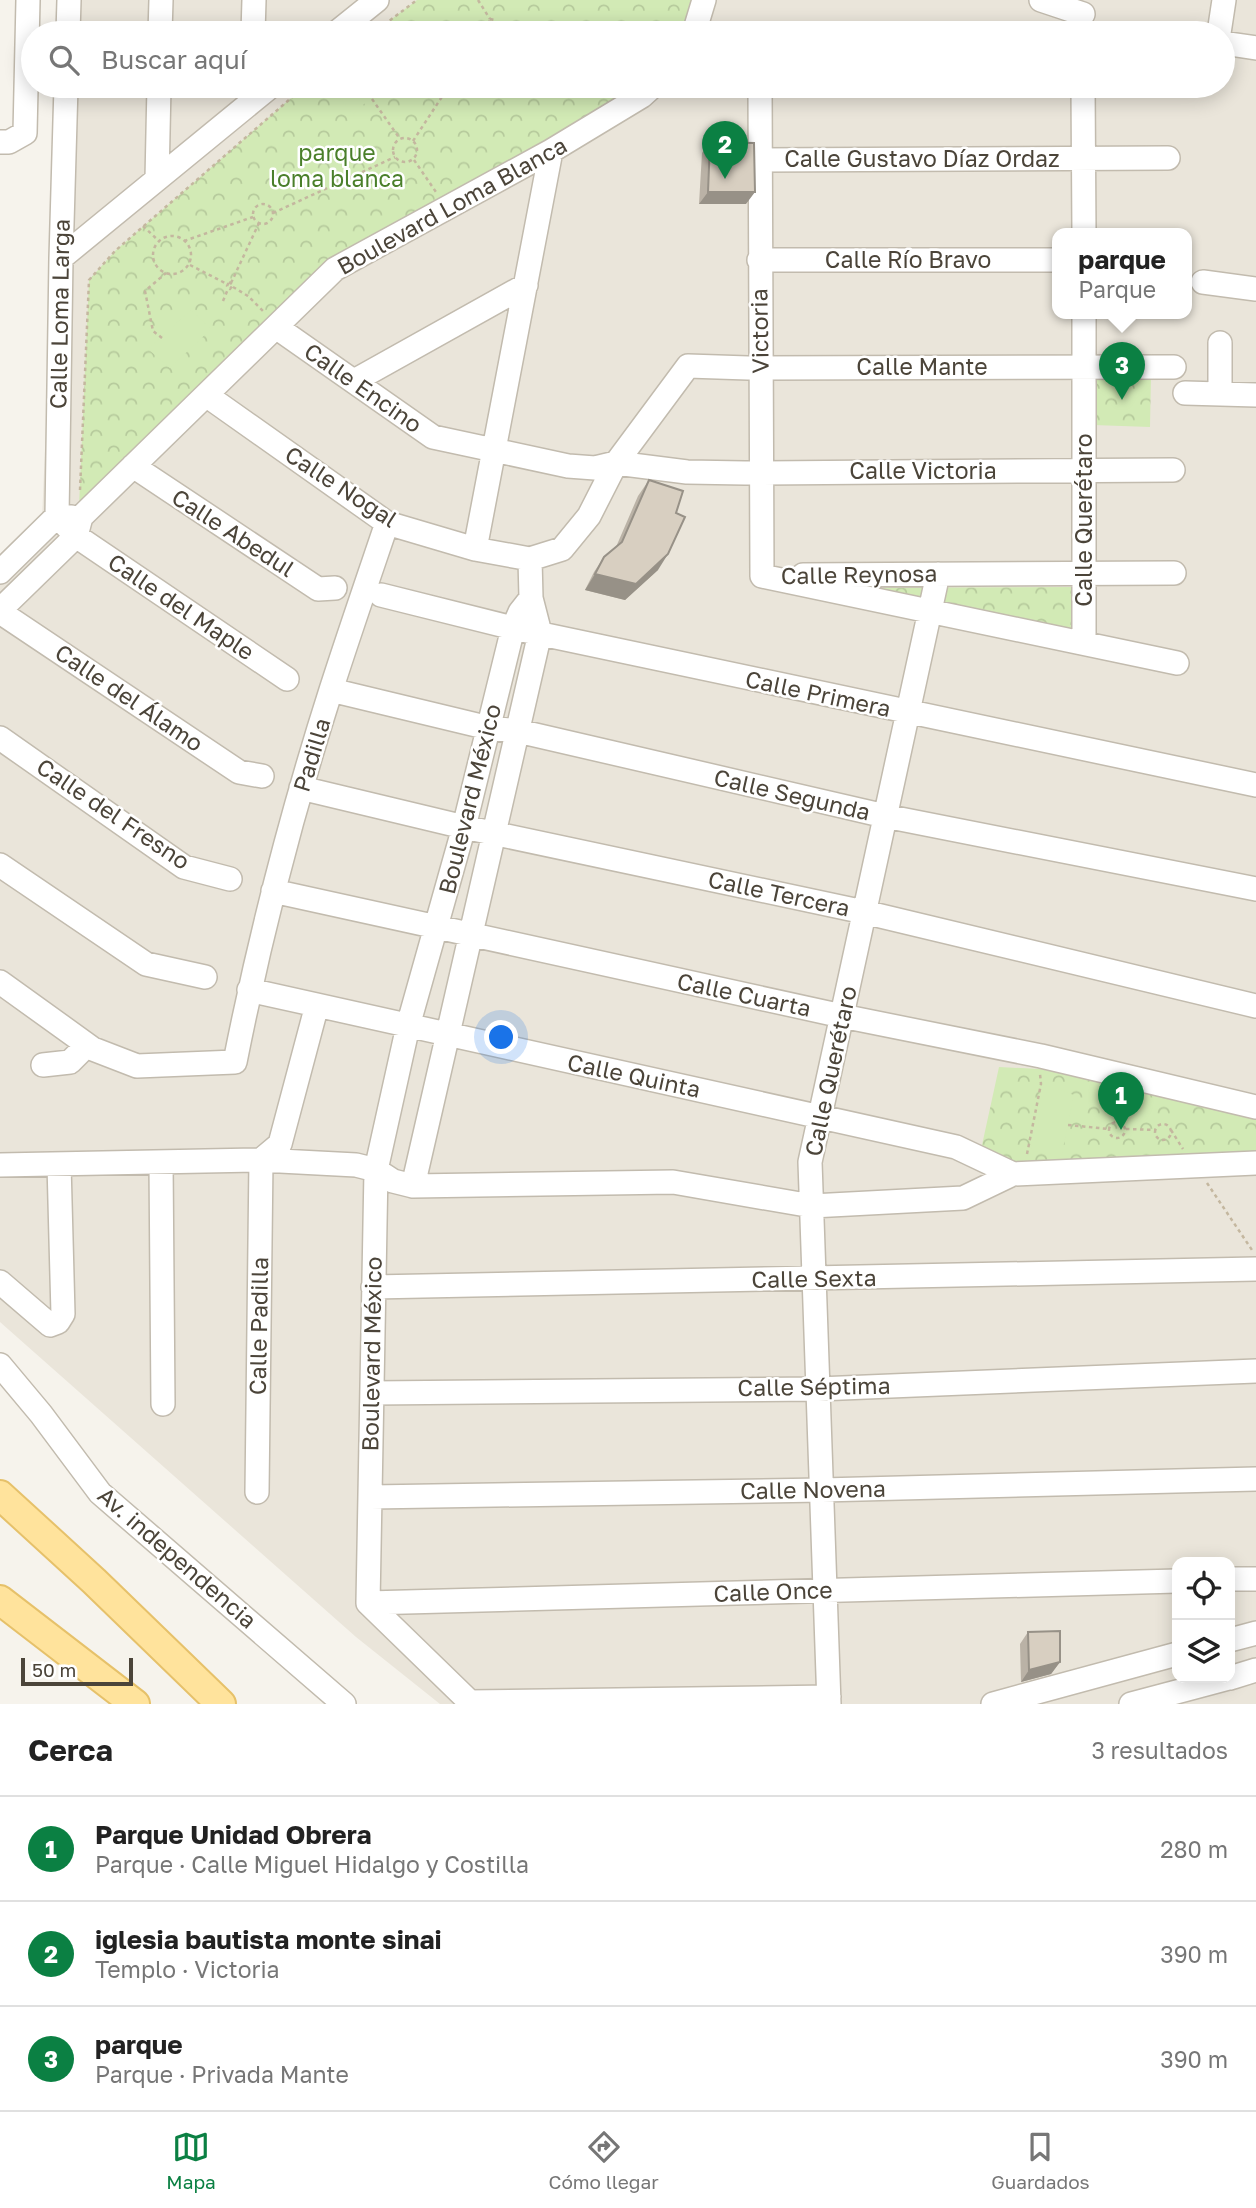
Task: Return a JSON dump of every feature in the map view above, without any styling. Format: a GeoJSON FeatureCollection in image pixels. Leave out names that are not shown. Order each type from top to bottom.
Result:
{"type":"FeatureCollection","features":[{"type":"Feature","properties":{"kind":"main road"},"geometry":{"type":"LineString","coordinates":[[0,1494],[221,1704]]}},
{"type":"Feature","properties":{"kind":"main road"},"geometry":{"type":"LineString","coordinates":[[0,1600],[135,1704]]}},
{"type":"Feature","properties":{"kind":"street"},"geometry":{"type":"LineString","coordinates":[[28,21],[29,0]]}},
{"type":"Feature","properties":{"kind":"street"},"geometry":{"type":"LineString","coordinates":[[68,21],[69,0]]}},
{"type":"Feature","properties":{"kind":"street"},"geometry":{"type":"LineString","coordinates":[[160,21],[161,0]]}},
{"type":"Feature","properties":{"kind":"street"},"geometry":{"type":"LineString","coordinates":[[253,21],[254,0]]}},
{"type":"Feature","properties":{"kind":"street"},"geometry":{"type":"LineString","coordinates":[[344,21],[348,0]]}},
{"type":"Feature","properties":{"kind":"street"},"geometry":{"type":"LineString","coordinates":[[351,21],[377,0]]}},
{"type":"Feature","properties":{"kind":"street"},"geometry":{"type":"LineString","coordinates":[[698,21],[704,0]]}},
{"type":"Feature","properties":{"kind":"street"},"geometry":{"type":"LineString","coordinates":[[1041,0],[1083,16]]}},
{"type":"Feature","properties":{"kind":"street"},"geometry":{"type":"LineString","coordinates":[[1221,21],[1224,0]]}},
{"type":"Feature","properties":{"kind":"street"},"geometry":{"type":"LineString","coordinates":[[1235,45],[1256,48]]}},
{"type":"Feature","properties":{"kind":"street"},"geometry":{"type":"LineString","coordinates":[[0,142],[9,142],[25,133],[26,98]]}},
{"type":"Feature","properties":{"kind":"street","name":"Calle Loma Larga"},"geometry":{"type":"LineString","coordinates":[[57,516],[66,98]]}},
{"type":"Feature","properties":{"kind":"street"},"geometry":{"type":"LineString","coordinates":[[157,179],[159,98]]}},
{"type":"Feature","properties":{"kind":"street"},"geometry":{"type":"LineString","coordinates":[[61,258],[157,179],[248,98]]}},
{"type":"Feature","properties":{"kind":"street","name":"Boulevard Loma Blanca"},"geometry":{"type":"LineString","coordinates":[[0,611],[133,466],[206,395],[273,322],[335,270],[551,151],[639,98]]}},
{"type":"Feature","properties":{"kind":"street","name":"Victoria"},"geometry":{"type":"LineString","coordinates":[[760,98],[762,576]]}},
{"type":"Feature","properties":{"kind":"street"},"geometry":{"type":"LineString","coordinates":[[1083,98],[1084,228]]}},
{"type":"Feature","properties":{"kind":"street"},"geometry":{"type":"LineString","coordinates":[[475,549],[551,151]]}},
{"type":"Feature","properties":{"kind":"street","name":"Calle Gustavo Díaz Ordaz"},"geometry":{"type":"LineString","coordinates":[[760,160],[1168,158]]}},
{"type":"Feature","properties":{"kind":"street","name":"Calle Río Bravo"},"geometry":{"type":"LineString","coordinates":[[759,260],[1052,260]]}},
{"type":"Feature","properties":{"kind":"street"},"geometry":{"type":"LineString","coordinates":[[1203,282],[1256,289]]}},
{"type":"Feature","properties":{"kind":"street"},"geometry":{"type":"LineString","coordinates":[[354,381],[526,285]]}},
{"type":"Feature","properties":{"kind":"street","name":"Calle Querétaro"},"geometry":{"type":"LineString","coordinates":[[1083,642],[1084,319]]}},
{"type":"Feature","properties":{"kind":"street","name":"Calle Encino"},"geometry":{"type":"LineString","coordinates":[[273,322],[433,437],[568,467],[595,468],[616,463]]}},
{"type":"Feature","properties":{"kind":"street"},"geometry":{"type":"LineString","coordinates":[[1220,343],[1220,394]]}},
{"type":"Feature","properties":{"kind":"street","name":"Calle Mante"},"geometry":{"type":"LineString","coordinates":[[616,463],[688,366],[1174,367]]}},
{"type":"Feature","properties":{"kind":"street"},"geometry":{"type":"LineString","coordinates":[[1185,393],[1256,395]]}},
{"type":"Feature","properties":{"kind":"street","name":"Calle Nogal"},"geometry":{"type":"LineString","coordinates":[[206,395],[387,523],[475,549],[530,559]]}},
{"type":"Feature","properties":{"kind":"street"},"geometry":{"type":"LineString","coordinates":[[531,598],[530,559],[562,549],[589,516],[616,463]]}},
{"type":"Feature","properties":{"kind":"street","name":"Calle Victoria"},"geometry":{"type":"LineString","coordinates":[[616,463],[687,472],[1173,470]]}},
{"type":"Feature","properties":{"kind":"street","name":"Calle Abedul"},"geometry":{"type":"LineString","coordinates":[[133,466],[318,589],[335,588]]}},
{"type":"Feature","properties":{"kind":"street"},"geometry":{"type":"LineString","coordinates":[[0,572],[57,516],[78,526]]}},
{"type":"Feature","properties":{"kind":"street","name":"Padilla"},"geometry":{"type":"LineString","coordinates":[[87,1045],[137,1066],[234,1062],[273,891],[301,788],[387,523]]}},
{"type":"Feature","properties":{"kind":"street","name":"Calle del Maple"},"geometry":{"type":"LineString","coordinates":[[78,526],[287,679]]}},
{"type":"Feature","properties":{"kind":"street","name":"Calle Reynosa"},"geometry":{"type":"LineString","coordinates":[[762,576],[1174,573]]}},
{"type":"Feature","properties":{"kind":"street","name":"Calle Querétaro"},"geometry":{"type":"LineString","coordinates":[[829,1701],[810,1162],[938,574]]}},
{"type":"Feature","properties":{"kind":"street","name":"Calle Reynosa"},"geometry":{"type":"LineString","coordinates":[[762,576],[1177,663]]}},
{"type":"Feature","properties":{"kind":"street","name":"Calle Primera"},"geometry":{"type":"LineString","coordinates":[[381,595],[513,628],[1256,785]]}},
{"type":"Feature","properties":{"kind":"street","name":"Boulevard México"},"geometry":{"type":"LineString","coordinates":[[368,1603],[376,1170],[408,1026],[464,827],[513,628],[520,612],[531,598]]}},
{"type":"Feature","properties":{"kind":"street","name":"Boulevard México"},"geometry":{"type":"LineString","coordinates":[[413,1186],[540,633],[531,598]]}},
{"type":"Feature","properties":{"kind":"street","name":"Calle del Álamo"},"geometry":{"type":"LineString","coordinates":[[0,611],[239,772],[262,776]]}},
{"type":"Feature","properties":{"kind":"street","name":"Calle Segunda"},"geometry":{"type":"LineString","coordinates":[[331,690],[885,816],[1256,889]]}},
{"type":"Feature","properties":{"kind":"street","name":"Calle del Fresno"},"geometry":{"type":"LineString","coordinates":[[0,738],[184,867],[230,879]]}},
{"type":"Feature","properties":{"kind":"street","name":"Calle Tercera"},"geometry":{"type":"LineString","coordinates":[[301,788],[495,834],[864,912],[1256,1006]]}},
{"type":"Feature","properties":{"kind":"street"},"geometry":{"type":"LineString","coordinates":[[0,865],[146,964],[205,977]]}},
{"type":"Feature","properties":{"kind":"street","name":"Calle Cuarta"},"geometry":{"type":"LineString","coordinates":[[273,891],[842,1016],[1041,1056],[1256,1107]]}},
{"type":"Feature","properties":{"kind":"street"},"geometry":{"type":"LineString","coordinates":[[2,989],[87,1045],[70,1062],[43,1065]]}},
{"type":"Feature","properties":{"kind":"street","name":"Calle Quinta"},"geometry":{"type":"LineString","coordinates":[[249,990],[956,1147],[1019,1168]]}},
{"type":"Feature","properties":{"kind":"street"},"geometry":{"type":"LineString","coordinates":[[261,1160],[280,1144],[317,1005]]}},
{"type":"Feature","properties":{"kind":"street"},"geometry":{"type":"LineString","coordinates":[[0,1165],[261,1160],[356,1165],[376,1170],[393,1181],[413,1186],[673,1182],[812,1206],[963,1198],[1019,1168],[1256,1163]]}},
{"type":"Feature","properties":{"kind":"street","name":"Calle Padilla"},"geometry":{"type":"LineString","coordinates":[[257,1492],[261,1160]]}},
{"type":"Feature","properties":{"kind":"street"},"geometry":{"type":"LineString","coordinates":[[162,1162],[163,1404]]}},
{"type":"Feature","properties":{"kind":"street"},"geometry":{"type":"LineString","coordinates":[[0,1282],[50,1325],[58,1322],[63,1314],[59,1164]]}},
{"type":"Feature","properties":{"kind":"street","name":"Calle Sexta"},"geometry":{"type":"LineString","coordinates":[[373,1287],[1256,1269]]}},
{"type":"Feature","properties":{"kind":"street","name":"Av. independencia"},"geometry":{"type":"LineString","coordinates":[[0,1366],[41,1413],[100,1493],[344,1704]]}},
{"type":"Feature","properties":{"kind":"street","name":"Calle Séptima"},"geometry":{"type":"LineString","coordinates":[[372,1393],[818,1389],[1256,1371]]}},
{"type":"Feature","properties":{"kind":"street","name":"Calle Novena"},"geometry":{"type":"LineString","coordinates":[[370,1497],[822,1490],[1256,1479]]}},
{"type":"Feature","properties":{"kind":"street"},"geometry":{"type":"LineString","coordinates":[[1235,1579],[1256,1579]]}},
{"type":"Feature","properties":{"kind":"street","name":"Calle Once"},"geometry":{"type":"LineString","coordinates":[[368,1603],[1172,1581]]}},
{"type":"Feature","properties":{"kind":"street"},"geometry":{"type":"LineString","coordinates":[[368,1603],[471,1703],[829,1701]]}},
{"type":"Feature","properties":{"kind":"street"},"geometry":{"type":"LineString","coordinates":[[1235,1639],[1256,1633]]}},
{"type":"Feature","properties":{"kind":"street"},"geometry":{"type":"LineString","coordinates":[[1004,1703],[1172,1655]]}},
{"type":"Feature","properties":{"kind":"street"},"geometry":{"type":"LineString","coordinates":[[1235,1676],[1256,1671]]}},
{"type":"Feature","properties":{"kind":"street"},"geometry":{"type":"LineString","coordinates":[[1131,1704],[1210,1683]]}},
{"type":"Feature","properties":{"kind":"path"},"geometry":{"type":"LineString","coordinates":[[389,21],[417,0]]}},
{"type":"Feature","properties":{"kind":"path"},"geometry":{"type":"LineString","coordinates":[[478,0],[491,21]]}},
{"type":"Feature","properties":{"kind":"path"},"geometry":{"type":"LineString","coordinates":[[80,493],[89,280],[115,251],[291,98]]}},
{"type":"Feature","properties":{"kind":"path"},"geometry":{"type":"LineString","coordinates":[[413,141],[441,98]]}},
{"type":"Feature","properties":{"kind":"path"},"geometry":{"type":"LineString","coordinates":[[372,99],[400,139]]}},
{"type":"Feature","properties":{"kind":"path"},"geometry":{"type":"LineString","coordinates":[[400,139],[413,141],[417,152],[414,159],[402,162],[395,157],[394,145],[400,139]]}},
{"type":"Feature","properties":{"kind":"path"},"geometry":{"type":"LineString","coordinates":[[259,223],[269,222],[273,213],[395,157]]}},
{"type":"Feature","properties":{"kind":"path"},"geometry":{"type":"LineString","coordinates":[[414,159],[441,201]]}},
{"type":"Feature","properties":{"kind":"path"},"geometry":{"type":"LineString","coordinates":[[259,223],[254,216],[254,210],[261,205],[268,205],[273,213]]}},
{"type":"Feature","properties":{"kind":"path"},"geometry":{"type":"LineString","coordinates":[[183,241],[191,253],[188,264],[179,273],[166,273],[156,266],[155,248],[168,237],[183,241],[254,216]]}},
{"type":"Feature","properties":{"kind":"path"},"geometry":{"type":"LineString","coordinates":[[223,301],[259,223]]}},
{"type":"Feature","properties":{"kind":"path"},"geometry":{"type":"LineString","coordinates":[[143,226],[160,242]]}},
{"type":"Feature","properties":{"kind":"path"},"geometry":{"type":"LineString","coordinates":[[188,264],[248,296],[273,322]]}},
{"type":"Feature","properties":{"kind":"path"},"geometry":{"type":"LineString","coordinates":[[162,338],[153,331],[145,292],[166,273]]}},
{"type":"Feature","properties":{"kind":"path"},"geometry":{"type":"LineString","coordinates":[[1019,1168],[1041,1084],[1040,1072]]}},
{"type":"Feature","properties":{"kind":"path"},"geometry":{"type":"LineString","coordinates":[[1120,1090],[1119,1122],[1125,1129],[1154,1130],[1162,1124],[1169,1126],[1186,1153]]}},
{"type":"Feature","properties":{"kind":"path"},"geometry":{"type":"LineString","coordinates":[[1108,1129],[1113,1123],[1119,1122]]}},
{"type":"Feature","properties":{"kind":"path"},"geometry":{"type":"LineString","coordinates":[[1068,1125],[1108,1129]]}},
{"type":"Feature","properties":{"kind":"path"},"geometry":{"type":"LineString","coordinates":[[1108,1129],[1115,1138],[1122,1136],[1125,1129]]}},
{"type":"Feature","properties":{"kind":"path"},"geometry":{"type":"LineString","coordinates":[[1154,1130],[1156,1137],[1164,1141],[1169,1138],[1171,1130]]}},
{"type":"Feature","properties":{"kind":"path"},"geometry":{"type":"LineString","coordinates":[[1202,1176],[1256,1255]]}},
{"type":"Feature","properties":{"kind":"shaded area"},"geometry":{"type":"Polygon","coordinates":[[[58,0],[1256,0],[1256,1704],[440,1704],[356,1637],[0,1322],[0,562],[42,520],[53,257],[56,98],[1235,98],[1235,21],[57,21],[58,0]]]}},
{"type":"Feature","properties":{"kind":"green space"},"geometry":{"type":"Polygon","coordinates":[[[417,0],[697,0],[689,21],[389,21],[417,0]]]}},
{"type":"Feature","properties":{"kind":"green space","name":"parque loma blanca"},"geometry":{"type":"Polygon","coordinates":[[[291,98],[629,98],[327,263],[79,506],[89,280],[115,251],[291,98]]]}},
{"type":"Feature","properties":{"kind":"green space"},"geometry":{"type":"Polygon","coordinates":[[[340,98],[371,98],[353,114],[340,98]]]}},
{"type":"Feature","properties":{"kind":"green space"},"geometry":{"type":"Polygon","coordinates":[[[191,310],[211,329],[170,368],[148,349],[191,310]]]}},
{"type":"Feature","properties":{"kind":"green space"},"geometry":{"type":"Polygon","coordinates":[[[1093,375],[1151,375],[1150,427],[1093,425],[1093,375]]]}},
{"type":"Feature","properties":{"kind":"green space"},"geometry":{"type":"Polygon","coordinates":[[[1076,587],[1075,635],[836,588],[1076,587]]]}},
{"type":"Feature","properties":{"kind":"green space"},"geometry":{"type":"Polygon","coordinates":[[[999,1067],[1040,1069],[1256,1116],[1256,1158],[1012,1167],[982,1145],[999,1067]]]}},
{"type":"Feature","properties":{"kind":"green space"},"geometry":{"type":"Polygon","coordinates":[[[1041,1084],[1074,1095],[1061,1158],[1031,1150],[1041,1084]]]}},
{"type":"Feature","properties":{"kind":"building"},"geometry":{"type":"Polygon","coordinates":[[[710,142],[754,143],[755,192],[708,192],[710,142]]]}},
{"type":"Feature","properties":{"kind":"building"},"geometry":{"type":"Polygon","coordinates":[[[649,480],[683,491],[676,513],[685,517],[668,554],[636,584],[595,574],[604,557],[622,542],[649,480]]]}},
{"type":"Feature","properties":{"kind":"building"},"geometry":{"type":"Polygon","coordinates":[[[1060,1631],[1060,1662],[1029,1670],[1028,1632],[1060,1631]]]}},
{"type":"Feature","properties":{"kind":"place","name":"iglesia bautista monte sinai"},"geometry":{"type":"Point","coordinates":[725,179]}},
{"type":"Feature","properties":{"kind":"place","name":"parque"},"geometry":{"type":"Point","coordinates":[1122,400]}},
{"type":"Feature","properties":{"kind":"place","name":"Parque Unidad Obrera"},"geometry":{"type":"Point","coordinates":[1121,1130]}}]}
